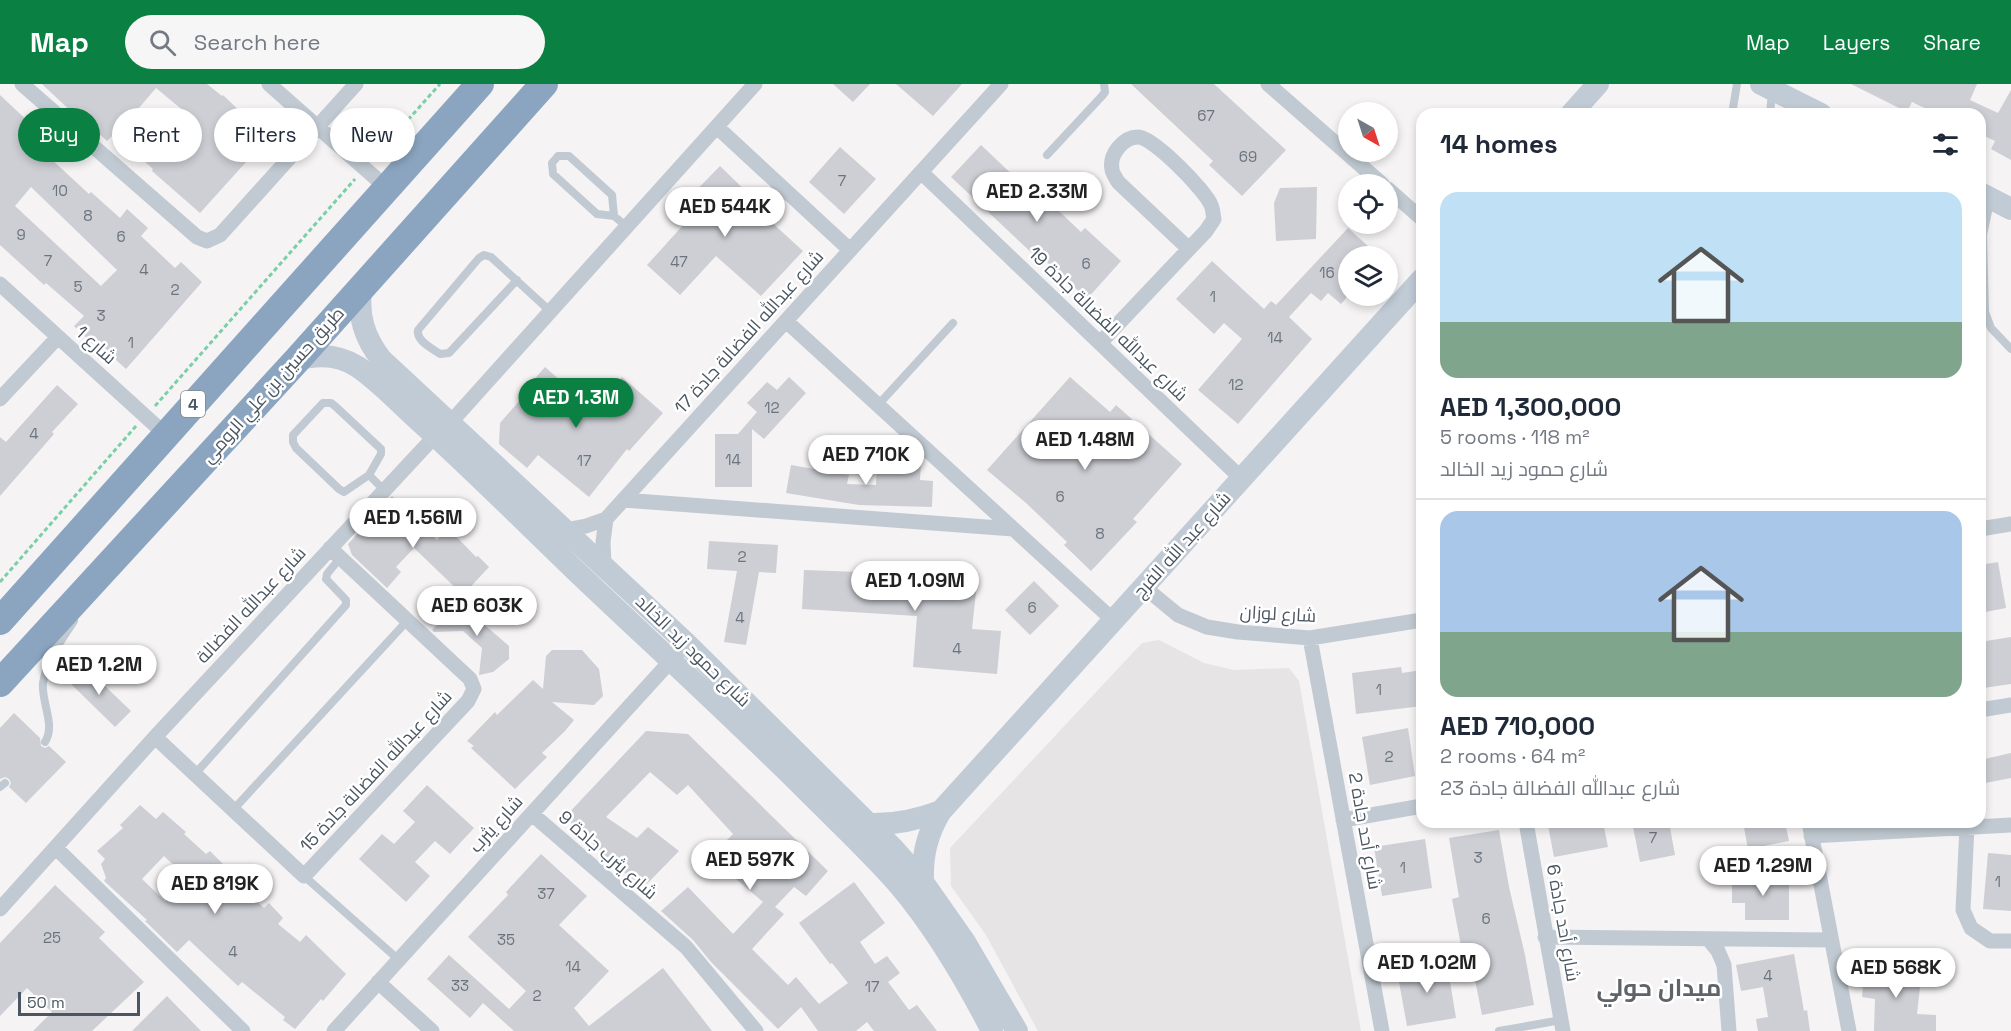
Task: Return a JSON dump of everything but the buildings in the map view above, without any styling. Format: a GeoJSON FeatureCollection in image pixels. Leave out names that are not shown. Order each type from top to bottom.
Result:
{"type":"FeatureCollection","features":[{"type":"Feature","properties":{"kind":"highway","name":"4"},"geometry":{"type":"LineString","coordinates":[[0,621],[480,84]]}},
{"type":"Feature","properties":{"kind":"highway","name":"طريق حسين بن علي الرومي"},"geometry":{"type":"LineString","coordinates":[[0,683],[297,360],[544,84]]}},
{"type":"Feature","properties":{"kind":"main road"},"geometry":{"type":"LineString","coordinates":[[1576,108],[1598,84]]}},
{"type":"Feature","properties":{"kind":"main road"},"geometry":{"type":"LineString","coordinates":[[1767,87],[1809,108]]}},
{"type":"Feature","properties":{"kind":"main road"},"geometry":{"type":"LineString","coordinates":[[1986,196],[2011,209]]}},
{"type":"Feature","properties":{"kind":"main road","name":"شارع عبد الله الفرج"},"geometry":{"type":"LineString","coordinates":[[923,882],[924,852],[933,824],[941,811],[1416,286]]}},
{"type":"Feature","properties":{"kind":"main road","name":"شارع حمود زيد الخالد"},"geometry":{"type":"LineString","coordinates":[[361,289],[362,324],[381,359],[442,429],[670,661],[774,758],[901,888],[968,984],[992,1031]]}},
{"type":"Feature","properties":{"kind":"main road","name":"شارع حمود زيد الخالد"},"geometry":{"type":"LineString","coordinates":[[297,360],[329,356],[350,362],[442,429],[565,530],[604,566],[686,643],[869,824],[923,882],[965,942],[1017,1031]]}},
{"type":"Feature","properties":{"kind":"main road","name":"شارع عبد الله الفرج"},"geometry":{"type":"LineString","coordinates":[[869,824],[898,824],[941,811]]}},
{"type":"Feature","properties":{"kind":"street"},"geometry":{"type":"LineString","coordinates":[[22,84],[197,237],[207,241],[220,235],[286,162]]}},
{"type":"Feature","properties":{"kind":"street"},"geometry":{"type":"LineString","coordinates":[[269,84],[296,108]]}},
{"type":"Feature","properties":{"kind":"street"},"geometry":{"type":"LineString","coordinates":[[356,84],[318,127],[387,188]]}},
{"type":"Feature","properties":{"kind":"street","name":"شارع عبدالله الفضالة"},"geometry":{"type":"LineString","coordinates":[[0,909],[155,737],[335,553],[385,491],[755,84]]}},
{"type":"Feature","properties":{"kind":"street","name":"شارع عبدالله الفضالة جادة 17"},"geometry":{"type":"LineString","coordinates":[[606,519],[1001,84]]}},
{"type":"Feature","properties":{"kind":"street"},"geometry":{"type":"LineString","coordinates":[[1268,84],[1371,174]]}},
{"type":"Feature","properties":{"kind":"street","name":"شارع عبدالله الفضالة جادة 17"},"geometry":{"type":"LineString","coordinates":[[717,127],[850,250]]}},
{"type":"Feature","properties":{"kind":"street"},"geometry":{"type":"LineString","coordinates":[[1100,343],[1189,249],[1206,231],[1214,219],[1211,205],[1196,183],[1150,141],[1139,136],[1127,141],[1117,149],[1112,160],[1112,170],[1118,182],[1189,249]]}},
{"type":"Feature","properties":{"kind":"street","name":"شارع عبدالله الفضالة جادة 19"},"geometry":{"type":"LineString","coordinates":[[921,172],[1242,479]]}},
{"type":"Feature","properties":{"kind":"street"},"geometry":{"type":"LineString","coordinates":[[1398,198],[1416,214]]}},
{"type":"Feature","properties":{"kind":"street","name":"شارع 1"},"geometry":{"type":"LineString","coordinates":[[0,284],[166,435]]}},
{"type":"Feature","properties":{"kind":"street"},"geometry":{"type":"LineString","coordinates":[[786,321],[1113,620]]}},
{"type":"Feature","properties":{"kind":"street"},"geometry":{"type":"LineString","coordinates":[[0,399],[58,337]]}},
{"type":"Feature","properties":{"kind":"street"},"geometry":{"type":"LineString","coordinates":[[623,500],[1013,529]]}},
{"type":"Feature","properties":{"kind":"street"},"geometry":{"type":"LineString","coordinates":[[565,530],[606,519],[603,542],[604,566]]}},
{"type":"Feature","properties":{"kind":"street"},"geometry":{"type":"LineString","coordinates":[[1986,528],[2011,524]]}},
{"type":"Feature","properties":{"kind":"street","name":"شارع عبدالله الفضالة جادة 15"},"geometry":{"type":"LineString","coordinates":[[155,737],[304,876],[472,696],[474,689],[470,680],[335,553]]}},
{"type":"Feature","properties":{"kind":"street","name":"شارع لوزان"},"geometry":{"type":"LineString","coordinates":[[1144,587],[1178,615],[1207,627],[1238,632],[1310,638],[1416,621]]}},
{"type":"Feature","properties":{"kind":"street","name":"شارع أحد جادة 2"},"geometry":{"type":"LineString","coordinates":[[1310,638],[1382,1031]]}},
{"type":"Feature","properties":{"kind":"street","name":"شارع يثرب"},"geometry":{"type":"LineString","coordinates":[[334,1031],[686,643]]}},
{"type":"Feature","properties":{"kind":"street"},"geometry":{"type":"LineString","coordinates":[[1986,709],[2011,705]]}},
{"type":"Feature","properties":{"kind":"street"},"geometry":{"type":"LineString","coordinates":[[1343,820],[1416,807]]}},
{"type":"Feature","properties":{"kind":"street","name":"شارع يثرب جادة 9"},"geometry":{"type":"LineString","coordinates":[[532,814],[686,947],[756,1031]]}},
{"type":"Feature","properties":{"kind":"street"},"geometry":{"type":"LineString","coordinates":[[1986,826],[2011,825]]}},
{"type":"Feature","properties":{"kind":"street","name":"شارع أحد جادة 6"},"geometry":{"type":"LineString","coordinates":[[1527,828],[1562,1025]]}},
{"type":"Feature","properties":{"kind":"street"},"geometry":{"type":"LineString","coordinates":[[1848,1031],[1810,829],[1862,828]]}},
{"type":"Feature","properties":{"kind":"street"},"geometry":{"type":"LineString","coordinates":[[1967,828],[1963,910],[1971,928],[1990,941],[2011,941]]}},
{"type":"Feature","properties":{"kind":"street"},"geometry":{"type":"LineString","coordinates":[[56,848],[243,1031]]}},
{"type":"Feature","properties":{"kind":"street"},"geometry":{"type":"LineString","coordinates":[[1545,937],[1831,940]]}},
{"type":"Feature","properties":{"kind":"street"},"geometry":{"type":"LineString","coordinates":[[1709,940],[1719,951],[1724,965],[1729,1031]]}},
{"type":"Feature","properties":{"kind":"street"},"geometry":{"type":"LineString","coordinates":[[378,982],[432,1031]]}},
{"type":"Feature","properties":{"kind":"lane"},"geometry":{"type":"LineString","coordinates":[[1047,155],[1102,96],[1105,92],[1104,84]]}},
{"type":"Feature","properties":{"kind":"lane"},"geometry":{"type":"LineString","coordinates":[[1733,108],[1737,84]]}},
{"type":"Feature","properties":{"kind":"lane"},"geometry":{"type":"LineString","coordinates":[[1767,87],[1769,108]]}},
{"type":"Feature","properties":{"kind":"lane"},"geometry":{"type":"LineString","coordinates":[[614,216],[612,195],[569,156],[558,156],[552,163],[553,174],[597,214],[614,216],[626,226]]}},
{"type":"Feature","properties":{"kind":"lane"},"geometry":{"type":"LineString","coordinates":[[518,280],[449,352],[440,354],[420,339],[418,330],[484,255],[491,256],[518,280],[550,311]]}},
{"type":"Feature","properties":{"kind":"lane"},"geometry":{"type":"LineString","coordinates":[[1986,315],[1991,328],[2011,349]]}},
{"type":"Feature","properties":{"kind":"lane"},"geometry":{"type":"LineString","coordinates":[[878,405],[953,323]]}},
{"type":"Feature","properties":{"kind":"lane"},"geometry":{"type":"LineString","coordinates":[[323,403],[331,403],[381,449],[381,454],[369,475],[344,492],[296,448],[293,435],[323,403]]}},
{"type":"Feature","properties":{"kind":"lane"},"geometry":{"type":"LineString","coordinates":[[369,475],[385,491]]}},
{"type":"Feature","properties":{"kind":"lane"},"geometry":{"type":"LineString","coordinates":[[195,774],[346,605],[346,600],[326,579],[335,553]]}},
{"type":"Feature","properties":{"kind":"lane"},"geometry":{"type":"LineString","coordinates":[[45,742],[49,730],[43,686],[50,659],[82,609],[93,582]]}},
{"type":"Feature","properties":{"kind":"lane"},"geometry":{"type":"LineString","coordinates":[[233,810],[408,620]]}},
{"type":"Feature","properties":{"kind":"lane"},"geometry":{"type":"LineString","coordinates":[[304,876],[399,960]]}},
{"type":"Feature","properties":{"kind":"lane"},"geometry":{"type":"LineString","coordinates":[[1499,1031],[1562,1025]]}},
{"type":"Feature","properties":{"kind":"path"},"geometry":{"type":"LineString","coordinates":[[0,582],[440,84]]}},
{"type":"Feature","properties":{"kind":"shaded area"},"geometry":{"type":"Polygon","coordinates":[[[1159,640],[1204,663],[1234,670],[1289,668],[1299,681],[1361,1031],[1038,1031],[986,935],[951,886],[950,848],[1142,643],[1159,640]]]}},
{"type":"Feature","properties":{"kind":"district","name":"ميدان حولي"},"geometry":{"type":"Point","coordinates":[1659,988]}}]}
